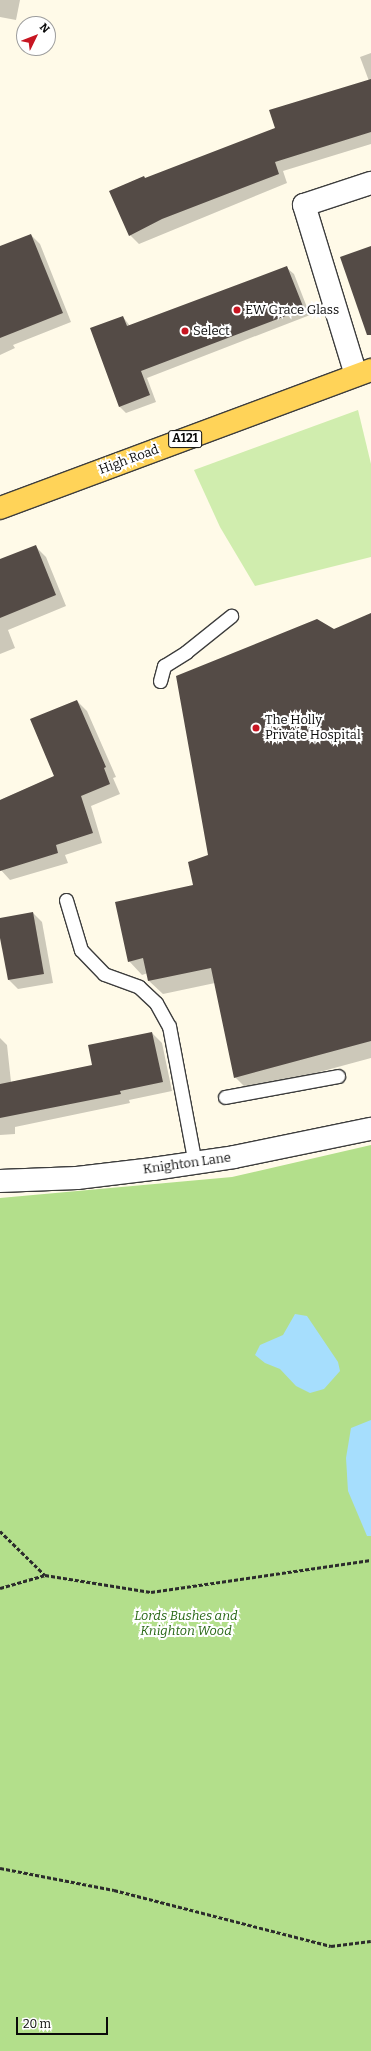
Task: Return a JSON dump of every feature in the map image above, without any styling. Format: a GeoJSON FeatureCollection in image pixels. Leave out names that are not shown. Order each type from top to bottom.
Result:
{"type":"FeatureCollection","features":[{"type":"Feature","properties":{"kind":"main road","name":"High Road"},"geometry":{"type":"LineString","coordinates":[[0,508],[364,373]]}},
{"type":"Feature","properties":{"kind":"street"},"geometry":{"type":"LineString","coordinates":[[364,373],[304,205],[371,183]]}},
{"type":"Feature","properties":{"kind":"street","name":"Knighton Lane"},"geometry":{"type":"LineString","coordinates":[[0,1181],[77,1178],[195,1163],[371,1129]]}},
{"type":"Feature","properties":{"kind":"lane"},"geometry":{"type":"LineString","coordinates":[[160,681],[164,666],[186,652],[231,616]]}},
{"type":"Feature","properties":{"kind":"lane"},"geometry":{"type":"LineString","coordinates":[[66,900],[81,950],[104,974],[138,987],[156,1003],[169,1026],[195,1163]]}},
{"type":"Feature","properties":{"kind":"lane"},"geometry":{"type":"LineString","coordinates":[[225,1096],[338,1076]]}},
{"type":"Feature","properties":{"kind":"path"},"geometry":{"type":"LineString","coordinates":[[0,1531],[44,1575]]}},
{"type":"Feature","properties":{"kind":"path"},"geometry":{"type":"LineString","coordinates":[[0,1588],[44,1575],[151,1592],[371,1560]]}},
{"type":"Feature","properties":{"kind":"path"},"geometry":{"type":"LineString","coordinates":[[0,1868],[114,1890],[331,1946],[371,1941]]}},
{"type":"Feature","properties":{"kind":"green space"},"geometry":{"type":"Polygon","coordinates":[[[358,410],[371,464],[371,557],[255,586],[220,527],[194,470],[358,410]]]}},
{"type":"Feature","properties":{"kind":"green space","name":"Lords Bushes and Knighton Wood"},"geometry":{"type":"Polygon","coordinates":[[[371,1145],[371,2051],[0,2051],[0,1198],[232,1177],[371,1145]]]}},
{"type":"Feature","properties":{"kind":"water"},"geometry":{"type":"Polygon","coordinates":[[[295,1314],[307,1316],[338,1362],[340,1371],[324,1389],[310,1393],[296,1386],[280,1369],[265,1363],[255,1355],[260,1345],[283,1335],[295,1314]]]}},
{"type":"Feature","properties":{"kind":"water"},"geometry":{"type":"Polygon","coordinates":[[[371,1420],[371,1536],[367,1536],[348,1491],[346,1458],[351,1428],[371,1420]]]}},
{"type":"Feature","properties":{"kind":"building"},"geometry":{"type":"Polygon","coordinates":[[[371,79],[371,132],[275,162],[279,174],[162,219],[129,236],[109,191],[144,176],[145,178],[275,128],[269,110],[371,79]]]}},
{"type":"Feature","properties":{"kind":"building"},"geometry":{"type":"Polygon","coordinates":[[[31,234],[63,313],[0,338],[0,246],[31,234]]]}},
{"type":"Feature","properties":{"kind":"building"},"geometry":{"type":"Polygon","coordinates":[[[371,246],[371,335],[367,335],[340,257],[371,246]]]}},
{"type":"Feature","properties":{"kind":"building"},"geometry":{"type":"Polygon","coordinates":[[[287,266],[304,309],[141,371],[150,395],[119,407],[90,328],[123,316],[127,326],[287,266]]]}},
{"type":"Feature","properties":{"kind":"building"},"geometry":{"type":"Polygon","coordinates":[[[36,545],[56,595],[0,618],[0,559],[36,545]]]}},
{"type":"Feature","properties":{"kind":"building"},"geometry":{"type":"Polygon","coordinates":[[[371,613],[371,1041],[234,1078],[211,968],[148,981],[143,958],[128,962],[115,902],[193,885],[188,862],[208,855],[176,676],[317,619],[334,629],[371,613]]]}},
{"type":"Feature","properties":{"kind":"building"},"geometry":{"type":"Polygon","coordinates":[[[77,700],[106,767],[104,768],[110,784],[81,796],[93,833],[56,845],[58,853],[0,871],[0,800],[54,776],[30,719],[77,700]]]}},
{"type":"Feature","properties":{"kind":"building"},"geometry":{"type":"Polygon","coordinates":[[[33,912],[44,974],[8,980],[0,938],[0,918],[33,912]]]}},
{"type":"Feature","properties":{"kind":"building"},"geometry":{"type":"Polygon","coordinates":[[[152,1032],[163,1082],[120,1091],[121,1094],[0,1118],[0,1084],[92,1065],[88,1045],[152,1032]]]}},
{"type":"Feature","properties":{"kind":"place","name":"EW Grace Glass"},"geometry":{"type":"Point","coordinates":[237,310]}},
{"type":"Feature","properties":{"kind":"place","name":"Select"},"geometry":{"type":"Point","coordinates":[185,331]}},
{"type":"Feature","properties":{"kind":"place","name":"The Holly Private Hospital"},"geometry":{"type":"Point","coordinates":[256,728]}}]}
